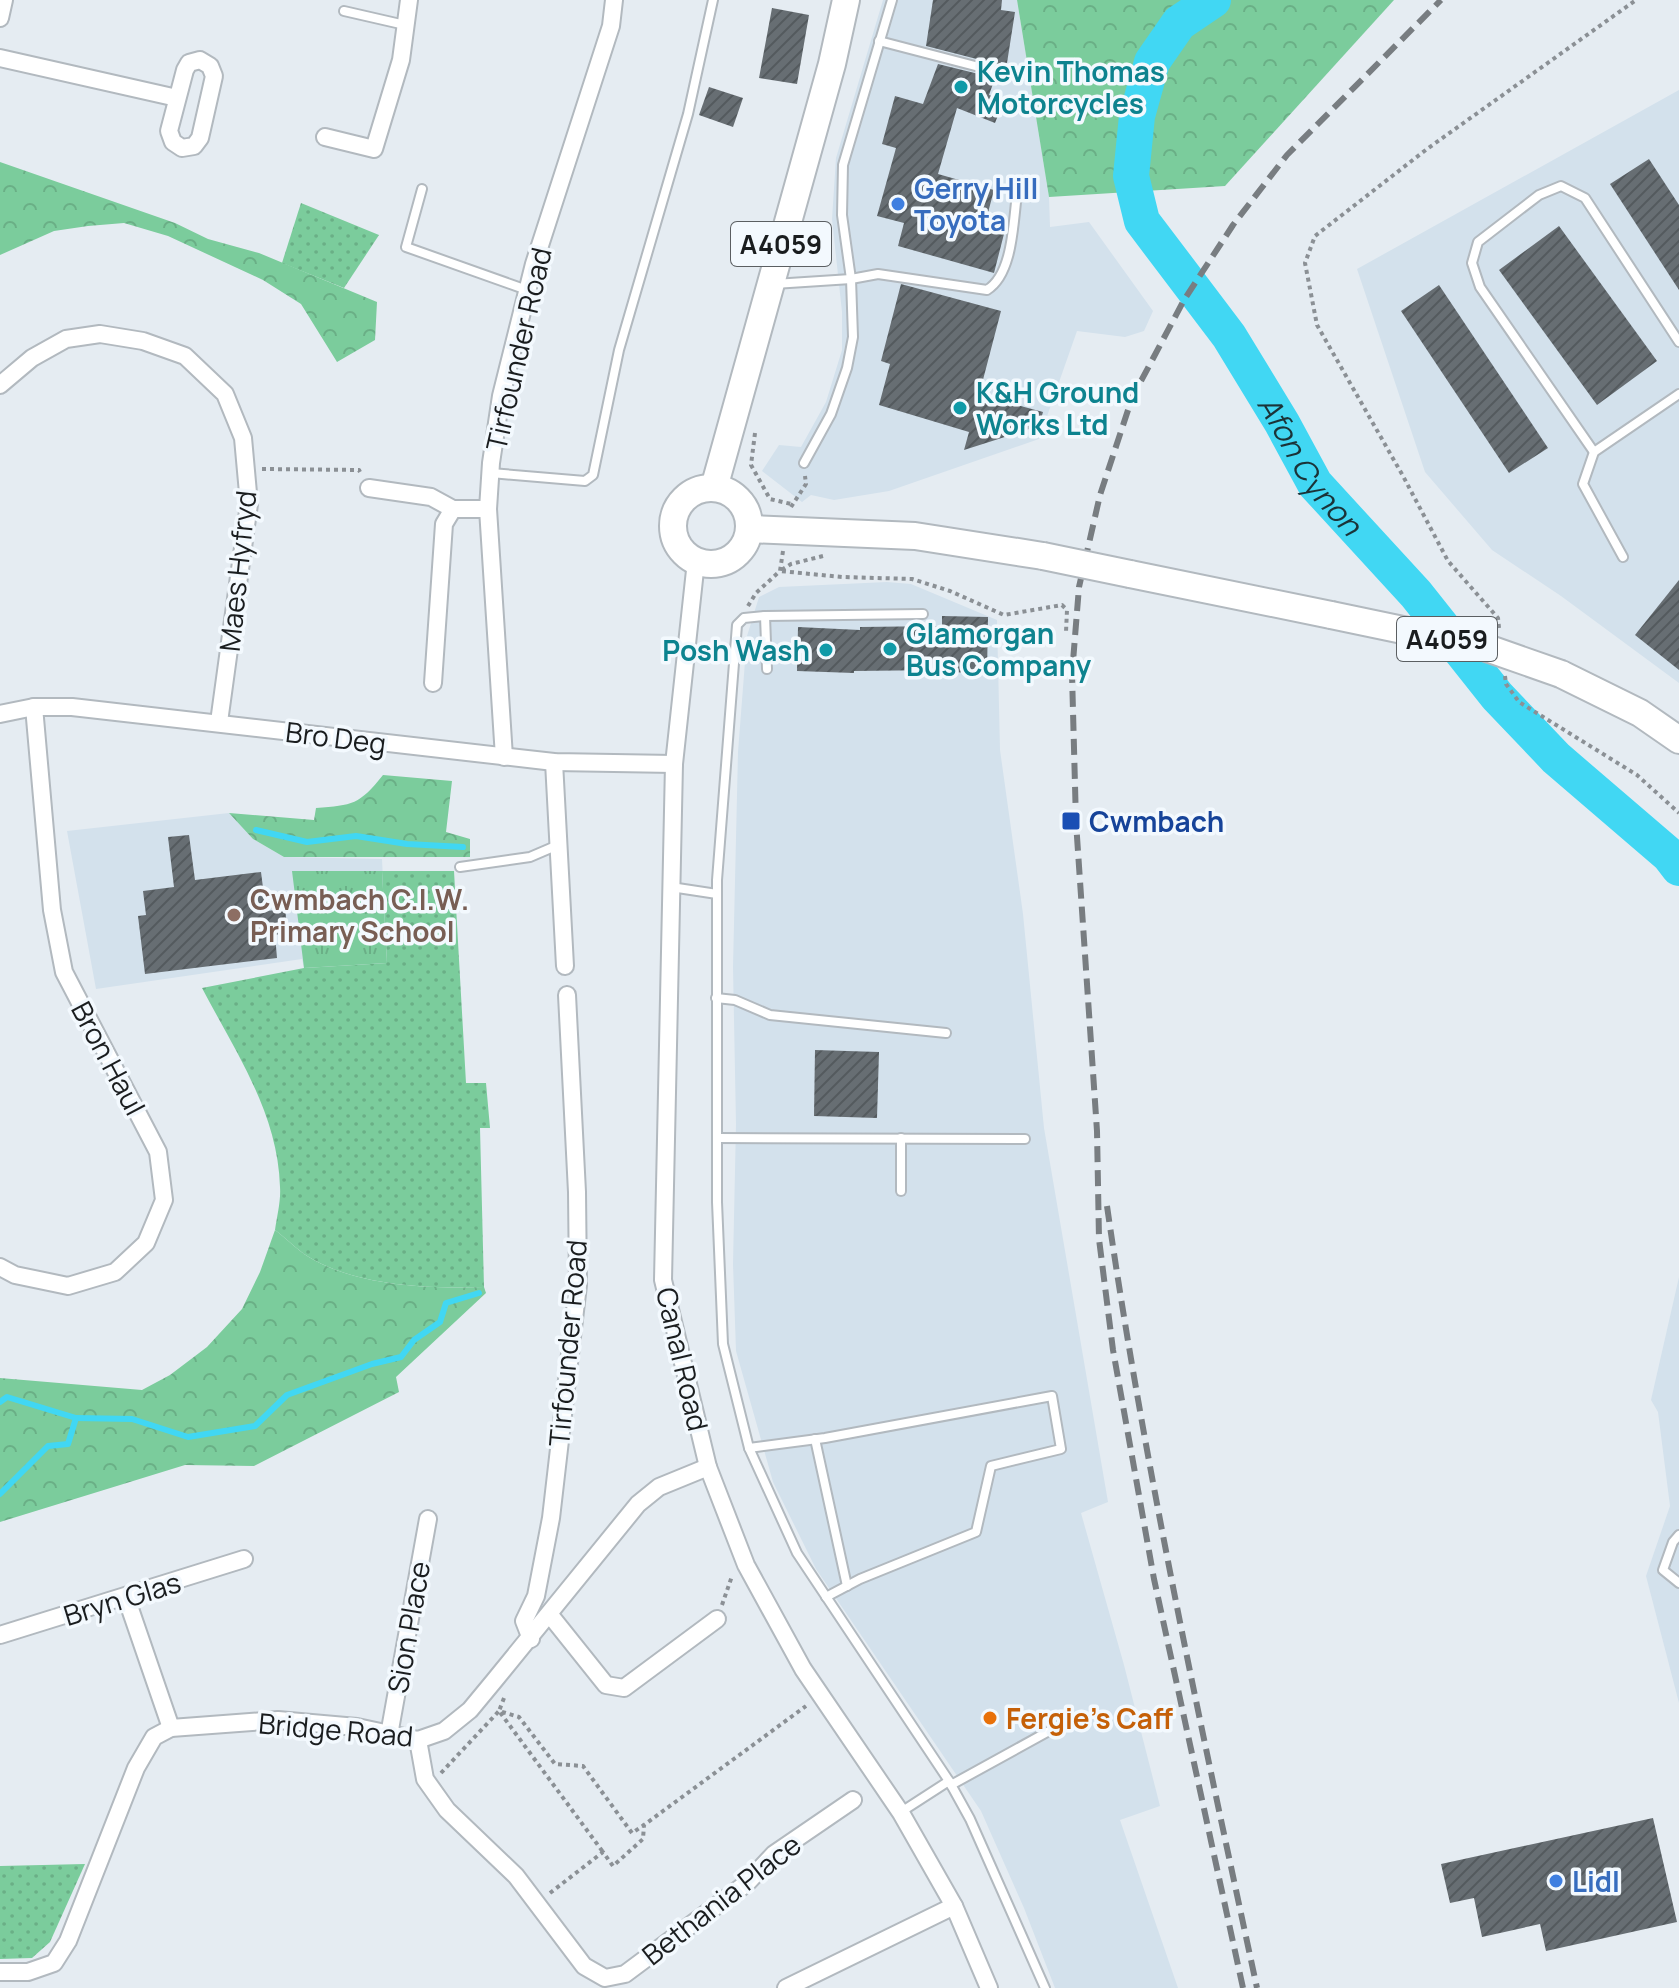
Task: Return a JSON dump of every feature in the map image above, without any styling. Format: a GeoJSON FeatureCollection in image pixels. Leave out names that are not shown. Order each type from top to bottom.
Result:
{"type":"FeatureCollection","features":[{"type":"Feature","properties":{"kind":"main road","name":"A4059"},"geometry":{"type":"LineString","coordinates":[[714,488],[832,64],[846,0]]}},
{"type":"Feature","properties":{"kind":"main road"},"geometry":{"type":"LineString","coordinates":[[714,488],[736,498],[743,507],[749,529],[740,551],[731,559],[708,564],[686,555],[673,535],[675,511],[691,493],[714,488]]}},
{"type":"Feature","properties":{"kind":"main road","name":"A4059"},"geometry":{"type":"LineString","coordinates":[[749,529],[915,536],[1043,556],[1484,647],[1561,674],[1640,713],[1679,740]]}},
{"type":"Feature","properties":{"kind":"street"},"geometry":{"type":"LineString","coordinates":[[0,18],[4,0]]}},
{"type":"Feature","properties":{"kind":"street"},"geometry":{"type":"LineString","coordinates":[[325,137],[374,149],[401,60],[409,0]]}},
{"type":"Feature","properties":{"kind":"street","name":"Tirfounder Road"},"geometry":{"type":"LineString","coordinates":[[504,757],[488,509],[501,396],[528,290],[611,26],[614,0]]}},
{"type":"Feature","properties":{"kind":"street"},"geometry":{"type":"LineString","coordinates":[[0,58],[177,98]]}},
{"type":"Feature","properties":{"kind":"street"},"geometry":{"type":"LineString","coordinates":[[200,60],[210,66],[214,76],[200,138],[194,146],[182,148],[173,142],[169,131],[177,98],[189,63],[200,60]]}},
{"type":"Feature","properties":{"kind":"street","name":"Maes Hyfryd"},"geometry":{"type":"LineString","coordinates":[[0,385],[32,358],[66,339],[100,334],[143,341],[185,356],[225,394],[243,438],[249,504],[219,722]]}},
{"type":"Feature","properties":{"kind":"street"},"geometry":{"type":"LineString","coordinates":[[369,488],[431,497],[453,509],[488,509]]}},
{"type":"Feature","properties":{"kind":"street"},"geometry":{"type":"LineString","coordinates":[[433,683],[444,524],[453,509]]}},
{"type":"Feature","properties":{"kind":"street","name":"Canal Road"},"geometry":{"type":"LineString","coordinates":[[696,561],[674,764],[663,1280],[708,1467],[746,1565],[803,1669],[901,1813],[954,1906],[989,1988]]}},
{"type":"Feature","properties":{"kind":"street","name":"Bro Deg"},"geometry":{"type":"LineString","coordinates":[[0,714],[34,707],[72,707],[554,762],[674,764]]}},
{"type":"Feature","properties":{"kind":"street","name":"Bron Haul"},"geometry":{"type":"LineString","coordinates":[[0,1267],[15,1275],[68,1286],[115,1272],[146,1243],[164,1200],[158,1152],[64,972],[52,910],[34,707]]}},
{"type":"Feature","properties":{"kind":"street"},"geometry":{"type":"LineString","coordinates":[[554,762],[565,966]]}},
{"type":"Feature","properties":{"kind":"street","name":"Tirfounder Road"},"geometry":{"type":"LineString","coordinates":[[531,1639],[524,1621],[536,1596],[551,1518],[578,1285],[577,1192],[567,995]]}},
{"type":"Feature","properties":{"kind":"street","name":"Bridge Road"},"geometry":{"type":"LineString","coordinates":[[171,1728],[278,1720],[357,1727],[418,1740],[444,1731],[470,1710],[531,1639],[638,1504],[659,1487],[708,1467]]}},
{"type":"Feature","properties":{"kind":"street","name":"Sion Place"},"geometry":{"type":"LineString","coordinates":[[389,1735],[428,1519]]}},
{"type":"Feature","properties":{"kind":"street","name":"Bryn Glas"},"geometry":{"type":"LineString","coordinates":[[0,1635],[244,1559]]}},
{"type":"Feature","properties":{"kind":"street"},"geometry":{"type":"LineString","coordinates":[[0,1972],[28,1972],[54,1963],[68,1941],[136,1768],[154,1737],[171,1728],[126,1597]]}},
{"type":"Feature","properties":{"kind":"street"},"geometry":{"type":"LineString","coordinates":[[550,1615],[606,1685],[624,1688],[717,1619]]}},
{"type":"Feature","properties":{"kind":"street","name":"Bethania Place"},"geometry":{"type":"LineString","coordinates":[[418,1740],[425,1779],[447,1810],[516,1876],[584,1966],[605,1978],[625,1974],[747,1883],[774,1854],[853,1800]]}},
{"type":"Feature","properties":{"kind":"street"},"geometry":{"type":"LineString","coordinates":[[786,1988],[954,1906]]}},
{"type":"Feature","properties":{"kind":"lane"},"geometry":{"type":"LineString","coordinates":[[491,473],[585,481],[593,475],[619,350],[688,114],[713,0]]}},
{"type":"Feature","properties":{"kind":"lane"},"geometry":{"type":"LineString","coordinates":[[804,463],[831,414],[847,368],[853,337],[851,279],[842,215],[843,165],[892,0]]}},
{"type":"Feature","properties":{"kind":"lane"},"geometry":{"type":"LineString","coordinates":[[344,11],[406,25]]}},
{"type":"Feature","properties":{"kind":"lane"},"geometry":{"type":"LineString","coordinates":[[879,41],[1006,74]]}},
{"type":"Feature","properties":{"kind":"lane"},"geometry":{"type":"LineString","coordinates":[[1594,452],[1480,287],[1472,263],[1478,242],[1539,195],[1561,186],[1585,198],[1679,342]]}},
{"type":"Feature","properties":{"kind":"lane"},"geometry":{"type":"LineString","coordinates":[[422,189],[406,247],[528,290]]}},
{"type":"Feature","properties":{"kind":"lane"},"geometry":{"type":"LineString","coordinates":[[769,284],[851,279],[878,274],[987,290],[998,281],[1005,269],[1017,194]]}},
{"type":"Feature","properties":{"kind":"lane"},"geometry":{"type":"LineString","coordinates":[[1623,557],[1583,484],[1594,452],[1679,394]]}},
{"type":"Feature","properties":{"kind":"lane"},"geometry":{"type":"LineString","coordinates":[[923,614],[765,616],[744,618],[737,625],[717,894],[717,1202],[723,1344],[749,1448],[797,1553],[950,1783],[970,1819],[1045,1988]]}},
{"type":"Feature","properties":{"kind":"lane"},"geometry":{"type":"LineString","coordinates":[[765,616],[767,669]]}},
{"type":"Feature","properties":{"kind":"lane"},"geometry":{"type":"LineString","coordinates":[[460,867],[530,857],[559,845]]}},
{"type":"Feature","properties":{"kind":"lane"},"geometry":{"type":"LineString","coordinates":[[671,887],[717,894]]}},
{"type":"Feature","properties":{"kind":"lane"},"geometry":{"type":"LineString","coordinates":[[716,998],[735,1000],[770,1015],[946,1033]]}},
{"type":"Feature","properties":{"kind":"lane"},"geometry":{"type":"LineString","coordinates":[[718,1138],[1025,1139]]}},
{"type":"Feature","properties":{"kind":"lane"},"geometry":{"type":"LineString","coordinates":[[901,1138],[901,1191]]}},
{"type":"Feature","properties":{"kind":"lane"},"geometry":{"type":"LineString","coordinates":[[749,1448],[825,1438],[1052,1396],[1061,1449],[991,1466],[976,1532],[826,1597]]}},
{"type":"Feature","properties":{"kind":"lane"},"geometry":{"type":"LineString","coordinates":[[815,1439],[847,1586]]}},
{"type":"Feature","properties":{"kind":"lane"},"geometry":{"type":"LineString","coordinates":[[1679,1535],[1673,1542],[1663,1570],[1679,1583]]}},
{"type":"Feature","properties":{"kind":"lane"},"geometry":{"type":"LineString","coordinates":[[901,1813],[950,1783],[1069,1720]]}},
{"type":"Feature","properties":{"kind":"path"},"geometry":{"type":"LineString","coordinates":[[1500,631],[1498,618],[1448,561],[1317,325],[1305,263],[1315,236],[1427,149],[1636,0]]}},
{"type":"Feature","properties":{"kind":"path"},"geometry":{"type":"LineString","coordinates":[[246,468],[359,470],[369,488]]}},
{"type":"Feature","properties":{"kind":"path"},"geometry":{"type":"LineString","coordinates":[[834,554],[791,564],[780,571],[912,579],[950,591],[1004,615],[1062,605],[1067,610],[1066,632]]}},
{"type":"Feature","properties":{"kind":"path"},"geometry":{"type":"LineString","coordinates":[[1504,671],[1506,684],[1519,702],[1637,775],[1679,813]]}},
{"type":"Feature","properties":{"kind":"path"},"geometry":{"type":"LineString","coordinates":[[430,1785],[499,1711],[506,1693],[494,1681]]}},
{"type":"Feature","properties":{"kind":"path"},"geometry":{"type":"LineString","coordinates":[[499,1711],[519,1717],[555,1764],[583,1766],[632,1833],[821,1695]]}},
{"type":"Feature","properties":{"kind":"path"},"geometry":{"type":"LineString","coordinates":[[499,1711],[613,1866],[643,1839],[644,1825]]}},
{"type":"Feature","properties":{"kind":"path"},"geometry":{"type":"LineString","coordinates":[[537,1903],[603,1852]]}},
{"type":"Feature","properties":{"kind":"shaded area"},"geometry":{"type":"Polygon","coordinates":[[[883,0],[1017,0],[1049,197],[1050,227],[1089,222],[1153,311],[1144,331],[1125,337],[1077,331],[1039,439],[889,491],[834,500],[811,495],[802,502],[762,471],[779,445],[801,447],[826,402],[842,350],[842,312],[832,219],[836,158],[883,0]]]}},
{"type":"Feature","properties":{"kind":"shaded area"},"geometry":{"type":"Polygon","coordinates":[[[1679,90],[1679,683],[1561,596],[1492,550],[1425,472],[1357,269],[1679,90]]]}},
{"type":"Feature","properties":{"kind":"shaded area"},"geometry":{"type":"Polygon","coordinates":[[[887,582],[911,584],[997,620],[1000,750],[1023,914],[1044,1128],[1108,1502],[1081,1513],[1160,1806],[1120,1820],[1178,1988],[1055,1988],[981,1811],[816,1569],[773,1482],[736,1351],[733,967],[738,752],[747,636],[759,597],[779,587],[887,582]]]}},
{"type":"Feature","properties":{"kind":"shaded area","name":"Cwmbach C.I.W. Primary School"},"geometry":{"type":"Polygon","coordinates":[[[229,813],[253,839],[284,857],[382,859],[387,963],[304,968],[302,959],[96,989],[67,831],[229,813]]]}},
{"type":"Feature","properties":{"kind":"shaded area"},"geometry":{"type":"Polygon","coordinates":[[[1679,1277],[1679,1703],[1646,1576],[1670,1506],[1658,1412],[1651,1400],[1679,1277]]]}},
{"type":"Feature","properties":{"kind":"green space"},"geometry":{"type":"Polygon","coordinates":[[[1017,0],[1394,0],[1225,186],[1049,197],[1017,0]]]}},
{"type":"Feature","properties":{"kind":"green space"},"geometry":{"type":"Polygon","coordinates":[[[0,162],[175,223],[208,239],[259,253],[377,302],[375,340],[337,362],[301,304],[263,280],[168,236],[124,223],[54,231],[0,255],[0,162]]]}},
{"type":"Feature","properties":{"kind":"green space"},"geometry":{"type":"Polygon","coordinates":[[[301,203],[379,235],[344,288],[282,263],[301,203]]]}},
{"type":"Feature","properties":{"kind":"green space"},"geometry":{"type":"Polygon","coordinates":[[[383,775],[452,781],[446,832],[470,839],[470,857],[284,857],[253,839],[229,813],[314,820],[316,808],[354,802],[383,775]]]}},
{"type":"Feature","properties":{"kind":"green space"},"geometry":{"type":"Polygon","coordinates":[[[292,871],[382,871],[387,963],[304,968],[292,871]]]}},
{"type":"Feature","properties":{"kind":"green space"},"geometry":{"type":"Polygon","coordinates":[[[382,871],[454,871],[466,1083],[486,1083],[490,1128],[480,1128],[484,1287],[397,1284],[353,1275],[309,1257],[275,1230],[280,1187],[272,1134],[253,1083],[202,988],[304,968],[387,963],[382,871]]]}},
{"type":"Feature","properties":{"kind":"green space"},"geometry":{"type":"Polygon","coordinates":[[[275,1230],[309,1257],[353,1275],[397,1284],[484,1287],[486,1293],[396,1377],[399,1392],[254,1466],[185,1465],[0,1522],[0,1378],[142,1390],[170,1375],[207,1347],[242,1309],[275,1230]]]}},
{"type":"Feature","properties":{"kind":"green space"},"geometry":{"type":"Polygon","coordinates":[[[85,1864],[50,1942],[32,1958],[0,1959],[0,1866],[85,1864]]]}},
{"type":"Feature","properties":{"kind":"building"},"geometry":{"type":"Polygon","coordinates":[[[933,0],[1002,0],[1001,10],[1015,12],[1007,63],[1001,62],[1000,65],[926,46],[933,0]]]}},
{"type":"Feature","properties":{"kind":"building"},"geometry":{"type":"Polygon","coordinates":[[[772,8],[809,15],[797,84],[759,78],[772,8]]]}},
{"type":"Feature","properties":{"kind":"building"},"geometry":{"type":"Polygon","coordinates":[[[938,64],[995,78],[989,95],[1004,100],[995,123],[957,108],[938,174],[994,190],[985,224],[1005,230],[994,273],[898,246],[904,223],[877,216],[896,148],[882,144],[895,96],[923,104],[938,64]]]}},
{"type":"Feature","properties":{"kind":"building"},"geometry":{"type":"Polygon","coordinates":[[[709,87],[743,98],[733,127],[699,115],[709,87]]]}},
{"type":"Feature","properties":{"kind":"building"},"geometry":{"type":"Polygon","coordinates":[[[1649,159],[1679,205],[1679,290],[1610,184],[1649,159]]]}},
{"type":"Feature","properties":{"kind":"building"},"geometry":{"type":"Polygon","coordinates":[[[1559,226],[1657,361],[1597,405],[1499,270],[1559,226]]]}},
{"type":"Feature","properties":{"kind":"building"},"geometry":{"type":"Polygon","coordinates":[[[901,284],[1001,311],[979,395],[1043,412],[1039,426],[964,450],[969,432],[879,405],[890,364],[881,361],[901,284]]]}},
{"type":"Feature","properties":{"kind":"building"},"geometry":{"type":"Polygon","coordinates":[[[1439,285],[1548,448],[1509,473],[1401,311],[1439,285]]]}},
{"type":"Feature","properties":{"kind":"building"},"geometry":{"type":"Polygon","coordinates":[[[1679,580],[1679,670],[1635,635],[1679,580]]]}},
{"type":"Feature","properties":{"kind":"building"},"geometry":{"type":"Polygon","coordinates":[[[942,616],[988,617],[987,673],[941,670],[797,671],[798,627],[860,630],[860,627],[942,626],[942,616]]]}},
{"type":"Feature","properties":{"kind":"building"},"geometry":{"type":"Polygon","coordinates":[[[189,835],[195,880],[261,872],[266,911],[285,909],[288,933],[275,935],[277,958],[145,974],[138,916],[146,915],[143,891],[174,887],[168,837],[189,835]]]}},
{"type":"Feature","properties":{"kind":"building"},"geometry":{"type":"Polygon","coordinates":[[[815,1050],[879,1052],[877,1118],[814,1116],[815,1050]]]}},
{"type":"Feature","properties":{"kind":"building","name":"Lidl"},"geometry":{"type":"Polygon","coordinates":[[[1653,1818],[1677,1922],[1546,1951],[1540,1924],[1482,1937],[1474,1898],[1450,1903],[1441,1864],[1653,1818]]]}},
{"type":"Feature","properties":{"kind":"waterway","name":"Afon Cynon"},"geometry":{"type":"LineString","coordinates":[[1213,0],[1179,23],[1152,62],[1137,116],[1131,176],[1142,221],[1229,336],[1315,484],[1416,594],[1497,696],[1556,758],[1669,855],[1679,868]]}},
{"type":"Feature","properties":{"kind":"waterway"},"geometry":{"type":"LineString","coordinates":[[256,830],[307,842],[356,836],[407,844],[463,847]]}},
{"type":"Feature","properties":{"kind":"waterway"},"geometry":{"type":"LineString","coordinates":[[0,1402],[7,1397],[76,1418],[132,1419],[188,1437],[255,1426],[287,1395],[372,1364],[401,1357],[414,1340],[440,1322],[446,1303],[479,1293]]}},
{"type":"Feature","properties":{"kind":"waterway"},"geometry":{"type":"LineString","coordinates":[[0,1494],[48,1446],[68,1444],[76,1418]]}},
{"type":"Feature","properties":{"kind":"railway"},"geometry":{"type":"LineString","coordinates":[[1243,1988],[1154,1579],[1113,1350],[1099,1239],[1097,1131],[1076,822],[1072,674],[1079,587],[1100,495],[1132,398],[1184,300],[1233,225],[1287,155],[1441,0]]}},
{"type":"Feature","properties":{"kind":"railway"},"geometry":{"type":"LineString","coordinates":[[1107,1206],[1156,1501],[1257,1988]]}},
{"type":"Feature","properties":{"kind":"place","name":"Kevin Thomas Motorcycles"},"geometry":{"type":"Point","coordinates":[961,87]}},
{"type":"Feature","properties":{"kind":"place","name":"Gerry Hill Toyota"},"geometry":{"type":"Point","coordinates":[898,204]}},
{"type":"Feature","properties":{"kind":"place","name":"K&H Ground Works Ltd"},"geometry":{"type":"Point","coordinates":[960,408]}},
{"type":"Feature","properties":{"kind":"place","name":"Glamorgan Bus Company"},"geometry":{"type":"Point","coordinates":[890,649]}},
{"type":"Feature","properties":{"kind":"place","name":"Posh Wash"},"geometry":{"type":"Point","coordinates":[826,650]}},
{"type":"Feature","properties":{"kind":"place","name":"Cwmbach"},"geometry":{"type":"Point","coordinates":[1071,821]}},
{"type":"Feature","properties":{"kind":"place","name":"Cwmbach C.I.W. Primary School"},"geometry":{"type":"Point","coordinates":[234,915]}},
{"type":"Feature","properties":{"kind":"place","name":"Fergie's Caff"},"geometry":{"type":"Point","coordinates":[990,1718]}},
{"type":"Feature","properties":{"kind":"place","name":"Lidl"},"geometry":{"type":"Point","coordinates":[1556,1881]}}]}
